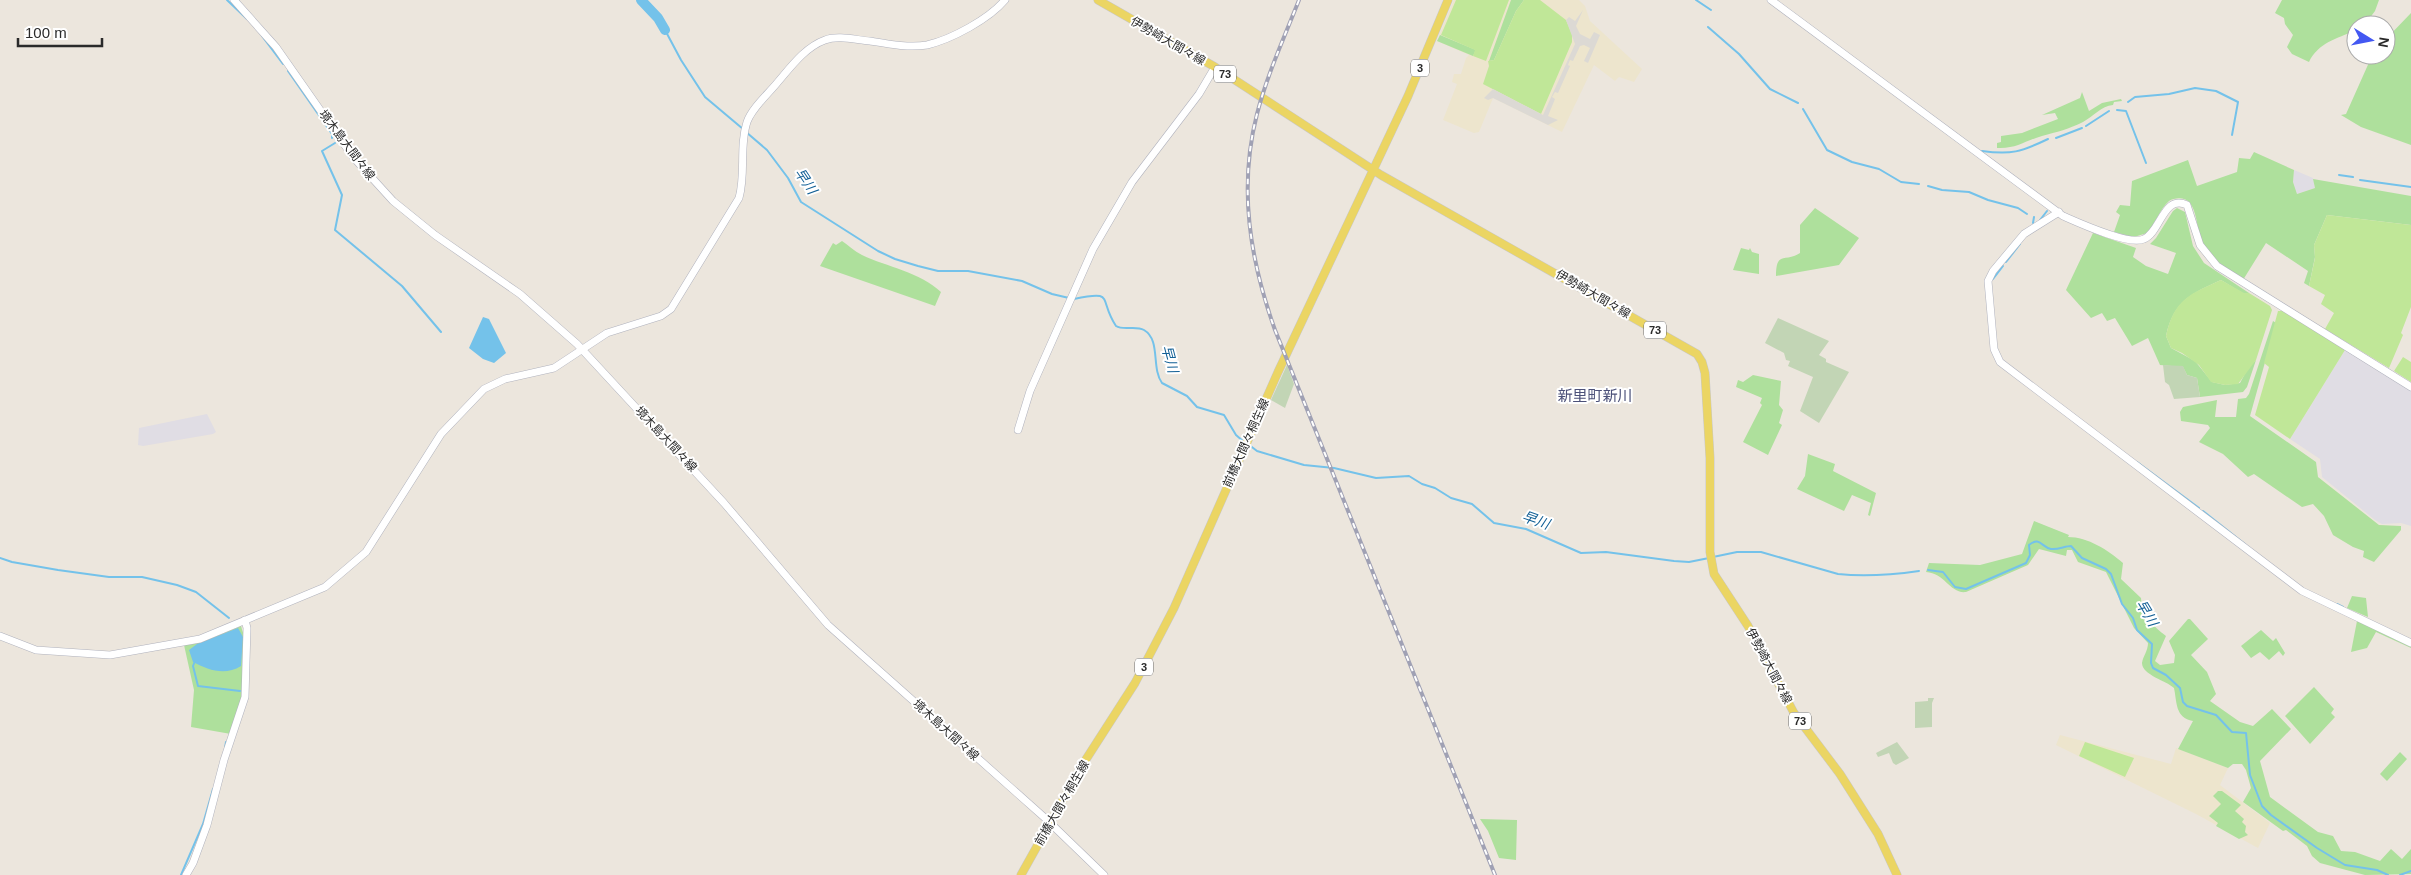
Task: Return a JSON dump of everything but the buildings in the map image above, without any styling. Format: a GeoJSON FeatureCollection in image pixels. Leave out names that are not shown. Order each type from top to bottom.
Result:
{"type":"FeatureCollection","features":[{"type":"Feature","properties":{"kind":"main road","name":"伊勢崎大間々線"},"geometry":{"type":"LineString","coordinates":[[1098,0],[1215,68],[1373,170],[1529,257],[1700,357],[1705,373],[1710,458],[1710,562],[1717,580],[1748,626],[1790,706],[1861,807],[1882,842],[1897,875]]}},
{"type":"Feature","properties":{"kind":"main road","name":"前橋大間々桐生線"},"geometry":{"type":"LineString","coordinates":[[1021,875],[1050,823],[1142,672],[1174,608],[1245,444],[1408,96],[1448,0]]}},
{"type":"Feature","properties":{"kind":"street","name":"境木島大間々線"},"geometry":{"type":"LineString","coordinates":[[234,0],[276,47],[353,157],[393,200],[435,235],[520,294],[582,349],[724,503],[828,625],[1050,823],[1104,875]]}},
{"type":"Feature","properties":{"kind":"street"},"geometry":{"type":"LineString","coordinates":[[0,636],[36,650],[110,655],[200,639],[325,586],[366,552],[441,434],[484,389],[504,379],[548,370],[565,362],[607,333],[661,316],[672,309],[737,204],[742,187],[746,124],[766,96],[810,48],[822,41],[842,38],[904,45],[927,45],[981,21],[1006,0]]}},
{"type":"Feature","properties":{"kind":"street"},"geometry":{"type":"LineString","coordinates":[[1771,0],[2058,212],[2076,222],[2137,241],[2152,234],[2170,205],[2175,202],[2184,204],[2190,210],[2200,246],[2217,266],[2411,387]]}},
{"type":"Feature","properties":{"kind":"street"},"geometry":{"type":"LineString","coordinates":[[1018,430],[1030,391],[1093,249],[1132,182],[1199,94],[1215,68]]}},
{"type":"Feature","properties":{"kind":"street"},"geometry":{"type":"LineString","coordinates":[[2058,212],[2024,234],[1993,271],[1988,281],[1994,349],[2000,362],[2302,591],[2411,643]]}},
{"type":"Feature","properties":{"kind":"street"},"geometry":{"type":"LineString","coordinates":[[186,875],[193,863],[207,825],[224,760],[245,697],[247,628],[245,620]]}},
{"type":"Feature","properties":{"kind":"shaded area"},"geometry":{"type":"Polygon","coordinates":[[[1454,0],[1579,0],[1585,6],[1590,21],[1642,69],[1634,82],[1619,77],[1615,81],[1594,65],[1562,132],[1493,98],[1479,132],[1474,133],[1443,120],[1457,84],[1452,82],[1454,74],[1461,74],[1466,58],[1469,55],[1437,41],[1454,0]]]}},
{"type":"Feature","properties":{"kind":"shaded area"},"geometry":{"type":"Polygon","coordinates":[[[1583,10],[1576,26],[1580,34],[1590,39],[1594,32],[1600,35],[1588,63],[1584,61],[1590,48],[1584,45],[1580,46],[1573,61],[1570,60],[1568,65],[1570,66],[1558,93],[1555,92],[1552,97],[1555,99],[1548,116],[1558,120],[1548,125],[1493,98],[1488,100],[1484,98],[1493,89],[1543,115],[1575,44],[1566,20],[1569,17],[1575,21],[1583,10]]]}},
{"type":"Feature","properties":{"kind":"shaded area"},"geometry":{"type":"Polygon","coordinates":[[[2294,170],[2313,178],[2315,188],[2297,194],[2293,182],[2294,170]]]}},
{"type":"Feature","properties":{"kind":"shaded area"},"geometry":{"type":"Polygon","coordinates":[[[2345,350],[2411,391],[2411,526],[2401,523],[2382,524],[2375,520],[2322,477],[2320,459],[2290,439],[2345,350]]]}},
{"type":"Feature","properties":{"kind":"shaded area"},"geometry":{"type":"Polygon","coordinates":[[[207,414],[216,432],[213,434],[143,446],[138,445],[139,428],[207,414]]]}},
{"type":"Feature","properties":{"kind":"shaded area"},"geometry":{"type":"Polygon","coordinates":[[[2060,735],[2171,764],[2176,748],[2228,768],[2220,785],[2270,823],[2258,848],[2196,814],[2056,745],[2060,735]]]}},
{"type":"Feature","properties":{"kind":"green space"},"geometry":{"type":"Polygon","coordinates":[[[1456,0],[1509,0],[1486,61],[1473,56],[1475,50],[1441,35],[1456,0]]]}},
{"type":"Feature","properties":{"kind":"green space"},"geometry":{"type":"Polygon","coordinates":[[[1511,0],[1524,0],[1516,11],[1494,60],[1489,61],[1511,0]]]}},
{"type":"Feature","properties":{"kind":"green space"},"geometry":{"type":"Polygon","coordinates":[[[1524,0],[1540,0],[1566,20],[1572,34],[1572,42],[1541,114],[1483,84],[1489,66],[1488,61],[1494,60],[1516,11],[1524,0]]]}},
{"type":"Feature","properties":{"kind":"green space"},"geometry":{"type":"Polygon","coordinates":[[[2282,0],[2379,0],[2372,15],[2346,15],[2346,35],[2317,50],[2309,62],[2292,54],[2287,47],[2293,35],[2285,24],[2284,18],[2275,13],[2282,0]]]}},
{"type":"Feature","properties":{"kind":"green space"},"geometry":{"type":"Polygon","coordinates":[[[2411,13],[2411,145],[2361,127],[2341,115],[2346,114],[2368,65],[2396,65],[2396,29],[2411,13]]]}},
{"type":"Feature","properties":{"kind":"green space"},"geometry":{"type":"Polygon","coordinates":[[[1440,35],[1476,50],[1473,56],[1437,41],[1440,35]]]}},
{"type":"Feature","properties":{"kind":"green space"},"geometry":{"type":"Polygon","coordinates":[[[2082,92],[2089,111],[2102,103],[2121,99],[2122,101],[2114,102],[2113,105],[2101,109],[2083,122],[2068,128],[2015,146],[1997,148],[1997,143],[2001,142],[2001,136],[2022,133],[2058,119],[2055,113],[2042,115],[2080,98],[2082,92]]]}},
{"type":"Feature","properties":{"kind":"green space"},"geometry":{"type":"Polygon","coordinates":[[[2254,152],[2294,170],[2293,182],[2297,194],[2315,188],[2313,179],[2411,196],[2411,225],[2327,215],[2314,245],[2315,257],[2309,286],[2304,283],[2308,271],[2266,243],[2243,280],[2229,271],[2205,248],[2199,233],[2194,210],[2188,201],[2183,199],[2177,198],[2169,201],[2147,233],[2134,237],[2114,232],[2120,215],[2116,212],[2120,205],[2130,206],[2132,181],[2188,160],[2197,186],[2237,172],[2239,158],[2250,159],[2254,152]]]}},
{"type":"Feature","properties":{"kind":"green space"},"geometry":{"type":"Polygon","coordinates":[[[1815,208],[1859,238],[1839,265],[1776,276],[1776,268],[1782,258],[1795,256],[1800,253],[1800,225],[1815,208]]]}},
{"type":"Feature","properties":{"kind":"green space"},"geometry":{"type":"Polygon","coordinates":[[[2177,208],[2185,212],[2193,246],[2204,263],[2249,293],[2244,294],[2221,280],[2193,294],[2179,306],[2169,324],[2166,336],[2171,348],[2195,361],[2212,382],[2225,385],[2240,383],[2248,368],[2256,360],[2247,387],[2243,392],[2200,397],[2197,378],[2187,375],[2183,367],[2160,365],[2148,338],[2132,346],[2115,318],[2107,321],[2102,313],[2091,318],[2066,290],[2093,233],[2136,248],[2133,257],[2146,266],[2168,274],[2176,253],[2150,244],[2177,208]]]}},
{"type":"Feature","properties":{"kind":"green space"},"geometry":{"type":"Polygon","coordinates":[[[2327,215],[2411,225],[2411,307],[2401,333],[2403,335],[2389,368],[2325,329],[2334,313],[2321,304],[2325,295],[2309,286],[2315,258],[2314,245],[2327,215]]]}},
{"type":"Feature","properties":{"kind":"green space"},"geometry":{"type":"Polygon","coordinates":[[[842,241],[862,255],[923,279],[933,285],[941,292],[935,306],[820,266],[833,243],[836,245],[842,241]]]}},
{"type":"Feature","properties":{"kind":"green space"},"geometry":{"type":"Polygon","coordinates":[[[1741,248],[1749,250],[1750,248],[1752,252],[1759,254],[1759,274],[1733,270],[1741,248]]]}},
{"type":"Feature","properties":{"kind":"green space"},"geometry":{"type":"Polygon","coordinates":[[[2221,280],[2244,293],[2249,293],[2270,306],[2272,310],[2256,360],[2238,384],[2225,385],[2211,382],[2199,365],[2171,348],[2166,336],[2174,314],[2185,299],[2200,289],[2221,280]]]}},
{"type":"Feature","properties":{"kind":"green space"},"geometry":{"type":"Polygon","coordinates":[[[2278,311],[2283,311],[2345,350],[2290,439],[2255,415],[2269,367],[2264,363],[2278,311]]]}},
{"type":"Feature","properties":{"kind":"green space"},"geometry":{"type":"Polygon","coordinates":[[[1778,318],[1829,341],[1819,355],[1826,359],[1826,362],[1849,372],[1819,423],[1800,411],[1813,377],[1788,366],[1790,361],[1786,360],[1784,353],[1765,343],[1778,318]]]}},
{"type":"Feature","properties":{"kind":"green space"},"geometry":{"type":"Polygon","coordinates":[[[2273,321],[2276,323],[2250,416],[2316,462],[2318,477],[2379,525],[2401,526],[2401,530],[2374,562],[2363,557],[2364,551],[2333,535],[2324,516],[2313,504],[2302,507],[2254,474],[2248,477],[2223,454],[2199,442],[2210,428],[2208,425],[2181,421],[2180,412],[2183,407],[2217,400],[2215,417],[2236,417],[2238,399],[2246,398],[2249,394],[2273,321]]]}},
{"type":"Feature","properties":{"kind":"green space"},"geometry":{"type":"Polygon","coordinates":[[[2403,357],[2411,362],[2411,382],[2394,371],[2403,357]]]}},
{"type":"Feature","properties":{"kind":"green space"},"geometry":{"type":"Polygon","coordinates":[[[1287,365],[1294,384],[1285,408],[1271,400],[1287,365]]]}},
{"type":"Feature","properties":{"kind":"green space"},"geometry":{"type":"Polygon","coordinates":[[[2163,365],[2183,366],[2187,375],[2197,378],[2200,397],[2174,399],[2169,385],[2165,382],[2163,365]]]}},
{"type":"Feature","properties":{"kind":"green space"},"geometry":{"type":"Polygon","coordinates":[[[1753,375],[1781,381],[1779,405],[1783,410],[1779,423],[1782,425],[1768,455],[1743,442],[1762,405],[1760,403],[1762,398],[1736,387],[1738,380],[1743,382],[1753,375]]]}},
{"type":"Feature","properties":{"kind":"green space"},"geometry":{"type":"Polygon","coordinates":[[[1808,454],[1835,464],[1833,471],[1876,493],[1870,516],[1868,515],[1871,503],[1852,495],[1844,511],[1797,489],[1805,476],[1808,454]]]}},
{"type":"Feature","properties":{"kind":"green space"},"geometry":{"type":"Polygon","coordinates":[[[2034,521],[2069,535],[2068,537],[2083,539],[2097,545],[2123,563],[2121,579],[2141,598],[2149,620],[2166,636],[2155,661],[2160,665],[2174,663],[2175,655],[2169,641],[2190,619],[2208,639],[2191,655],[2207,672],[2216,694],[2210,701],[2240,722],[2253,726],[2272,709],[2291,729],[2260,761],[2270,797],[2318,832],[2333,836],[2341,851],[2355,852],[2380,861],[2391,849],[2402,859],[2411,849],[2411,874],[2365,875],[2320,863],[2312,856],[2307,846],[2243,802],[2251,788],[2246,770],[2242,764],[2233,764],[2228,768],[2178,749],[2193,721],[2183,717],[2180,713],[2174,688],[2150,674],[2143,667],[2143,658],[2148,643],[2134,628],[2106,572],[2078,562],[2072,550],[2067,550],[2066,556],[2039,549],[2028,565],[1966,592],[1956,590],[1933,573],[1926,572],[1929,563],[1980,565],[2022,554],[2034,521]]]}},
{"type":"Feature","properties":{"kind":"green space"},"geometry":{"type":"Polygon","coordinates":[[[2352,596],[2366,598],[2368,617],[2347,608],[2352,596]]]}},
{"type":"Feature","properties":{"kind":"green space"},"geometry":{"type":"Polygon","coordinates":[[[2357,621],[2411,646],[2411,648],[2376,632],[2367,648],[2351,652],[2357,621]]]}},
{"type":"Feature","properties":{"kind":"green space"},"geometry":{"type":"Polygon","coordinates":[[[241,626],[244,636],[242,698],[231,734],[191,727],[194,690],[184,645],[193,644],[241,626]]]}},
{"type":"Feature","properties":{"kind":"green space"},"geometry":{"type":"Polygon","coordinates":[[[2261,630],[2273,641],[2276,638],[2285,653],[2283,656],[2279,651],[2269,660],[2260,652],[2251,658],[2241,646],[2261,630]]]}},
{"type":"Feature","properties":{"kind":"green space"},"geometry":{"type":"Polygon","coordinates":[[[2314,687],[2334,709],[2331,713],[2335,717],[2310,744],[2285,716],[2314,687]]]}},
{"type":"Feature","properties":{"kind":"green space"},"geometry":{"type":"Polygon","coordinates":[[[1928,698],[1934,698],[1932,703],[1932,727],[1915,728],[1915,702],[1928,701],[1928,698]]]}},
{"type":"Feature","properties":{"kind":"green space"},"geometry":{"type":"Polygon","coordinates":[[[1897,742],[1909,758],[1896,765],[1893,763],[1889,753],[1878,757],[1876,753],[1897,742]]]}},
{"type":"Feature","properties":{"kind":"green space"},"geometry":{"type":"Polygon","coordinates":[[[2085,742],[2134,758],[2125,777],[2079,756],[2085,742]]]}},
{"type":"Feature","properties":{"kind":"green space"},"geometry":{"type":"Polygon","coordinates":[[[2400,752],[2407,759],[2387,781],[2380,774],[2400,752]]]}},
{"type":"Feature","properties":{"kind":"green space"},"geometry":{"type":"Polygon","coordinates":[[[2218,791],[2222,791],[2241,805],[2235,811],[2244,819],[2242,822],[2246,826],[2245,832],[2248,835],[2239,839],[2216,826],[2218,823],[2209,816],[2221,804],[2213,796],[2218,791]]]}},
{"type":"Feature","properties":{"kind":"green space"},"geometry":{"type":"Polygon","coordinates":[[[1480,819],[1517,820],[1516,860],[1499,858],[1488,831],[1480,819]]]}},
{"type":"Feature","properties":{"kind":"water"},"geometry":{"type":"Polygon","coordinates":[[[483,317],[489,319],[506,353],[494,363],[483,359],[469,348],[483,317]]]}},
{"type":"Feature","properties":{"kind":"water"},"geometry":{"type":"Polygon","coordinates":[[[238,628],[243,637],[241,666],[229,671],[217,671],[193,662],[189,650],[197,644],[238,628]]]}},
{"type":"Feature","properties":{"kind":"waterway"},"geometry":{"type":"LineString","coordinates":[[227,0],[247,19]]}},
{"type":"Feature","properties":{"kind":"waterway","name":"早川"},"geometry":{"type":"LineString","coordinates":[[641,0],[658,18],[665,30]]}},
{"type":"Feature","properties":{"kind":"waterway"},"geometry":{"type":"LineString","coordinates":[[1696,0],[1711,10]]}},
{"type":"Feature","properties":{"kind":"waterway"},"geometry":{"type":"LineString","coordinates":[[1708,27],[1739,54],[1770,89],[1798,103]]}},
{"type":"Feature","properties":{"kind":"waterway","name":"早川"},"geometry":{"type":"LineString","coordinates":[[665,30],[681,60],[705,97],[743,129]]}},
{"type":"Feature","properties":{"kind":"waterway"},"geometry":{"type":"LineString","coordinates":[[262,36],[283,64]]}},
{"type":"Feature","properties":{"kind":"waterway"},"geometry":{"type":"LineString","coordinates":[[288,71],[332,134],[332,138]]}},
{"type":"Feature","properties":{"kind":"waterway"},"geometry":{"type":"LineString","coordinates":[[2128,102],[2135,97],[2169,94],[2195,88],[2216,91],[2238,102],[2232,135]]}},
{"type":"Feature","properties":{"kind":"waterway"},"geometry":{"type":"LineString","coordinates":[[1803,109],[1827,150],[1852,162],[1879,169],[1901,182],[1919,184]]}},
{"type":"Feature","properties":{"kind":"waterway"},"geometry":{"type":"LineString","coordinates":[[2117,110],[2126,111],[2146,163]]}},
{"type":"Feature","properties":{"kind":"waterway"},"geometry":{"type":"LineString","coordinates":[[2086,126],[2109,111]]}},
{"type":"Feature","properties":{"kind":"waterway"},"geometry":{"type":"LineString","coordinates":[[2056,138],[2082,128]]}},
{"type":"Feature","properties":{"kind":"waterway","name":"早川"},"geometry":{"type":"LineString","coordinates":[[746,132],[767,150],[788,178],[801,202],[878,251],[895,259],[938,271],[968,271],[1022,281],[1052,294],[1069,298]]}},
{"type":"Feature","properties":{"kind":"waterway"},"geometry":{"type":"LineString","coordinates":[[1982,151],[2001,153],[2016,151],[2048,139]]}},
{"type":"Feature","properties":{"kind":"waterway"},"geometry":{"type":"LineString","coordinates":[[335,143],[322,151],[342,195],[335,230],[402,286],[441,332]]}},
{"type":"Feature","properties":{"kind":"waterway"},"geometry":{"type":"LineString","coordinates":[[2339,175],[2353,177]]}},
{"type":"Feature","properties":{"kind":"waterway"},"geometry":{"type":"LineString","coordinates":[[2360,180],[2411,187]]}},
{"type":"Feature","properties":{"kind":"waterway"},"geometry":{"type":"LineString","coordinates":[[1928,186],[1942,190],[1969,192],[1988,200],[2018,208],[2027,214]]}},
{"type":"Feature","properties":{"kind":"waterway"},"geometry":{"type":"LineString","coordinates":[[2040,220],[2047,211]]}},
{"type":"Feature","properties":{"kind":"waterway"},"geometry":{"type":"LineString","coordinates":[[2033,223],[2034,217]]}},
{"type":"Feature","properties":{"kind":"waterway"},"geometry":{"type":"LineString","coordinates":[[2006,262],[2020,244]]}},
{"type":"Feature","properties":{"kind":"waterway"},"geometry":{"type":"LineString","coordinates":[[1993,279],[2003,266]]}},
{"type":"Feature","properties":{"kind":"waterway","name":"早川"},"geometry":{"type":"LineString","coordinates":[[1074,299],[1087,296],[1101,296],[1116,326],[1144,330],[1152,340],[1157,370],[1162,383],[1187,396],[1197,407],[1224,415],[1236,435],[1244,442]]}},
{"type":"Feature","properties":{"kind":"waterway","name":"早川"},"geometry":{"type":"LineString","coordinates":[[1248,444],[1257,451],[1304,465],[1334,468],[1376,478],[1409,476],[1451,498],[1472,504],[1494,523],[1526,529],[1581,553],[1606,552],[1689,562],[1709,558]]}},
{"type":"Feature","properties":{"kind":"waterway"},"geometry":{"type":"LineString","coordinates":[[2137,462],[2199,508]]}},
{"type":"Feature","properties":{"kind":"waterway"},"geometry":{"type":"LineString","coordinates":[[2203,511],[2246,545]]}},
{"type":"Feature","properties":{"kind":"waterway","name":"早川"},"geometry":{"type":"LineString","coordinates":[[1928,570],[1943,572],[1955,587],[1966,589],[2026,563],[2030,555],[2029,545],[2036,542],[2051,549],[2071,546],[2082,558],[2106,569],[2111,574],[2122,604],[2133,618],[2137,630],[2152,644],[2151,663],[2153,668],[2166,675],[2180,688],[2183,702],[2187,706],[2216,715],[2232,732],[2246,733],[2250,775],[2262,806],[2271,815],[2317,848],[2345,865],[2377,870],[2388,875]]}},
{"type":"Feature","properties":{"kind":"waterway","name":"早川"},"geometry":{"type":"LineString","coordinates":[[1713,557],[1737,552],[1761,552],[1838,574],[1848,575],[1898,574],[1919,571]]}},
{"type":"Feature","properties":{"kind":"waterway"},"geometry":{"type":"LineString","coordinates":[[0,558],[58,570],[109,577],[142,577],[177,585],[196,592],[229,618]]}},
{"type":"Feature","properties":{"kind":"waterway"},"geometry":{"type":"LineString","coordinates":[[2337,604],[2343,607]]}},
{"type":"Feature","properties":{"kind":"waterway"},"geometry":{"type":"LineString","coordinates":[[195,661],[193,666],[198,686],[240,691]]}},
{"type":"Feature","properties":{"kind":"waterway"},"geometry":{"type":"LineString","coordinates":[[225,748],[226,742]]}},
{"type":"Feature","properties":{"kind":"waterway"},"geometry":{"type":"LineString","coordinates":[[181,875],[203,824],[213,789]]}},
{"type":"Feature","properties":{"kind":"waterway","name":"早川"},"geometry":{"type":"LineString","coordinates":[[2400,875],[2411,871]]}},
{"type":"Feature","properties":{"kind":"railway"},"geometry":{"type":"LineString","coordinates":[[1299,0],[1266,85],[1251,142],[1248,196],[1253,250],[1259,277],[1275,330],[1495,875]]}},
{"type":"Feature","properties":{"kind":"district","name":"新里町新川"},"geometry":{"type":"Point","coordinates":[1595,395]}}]}
